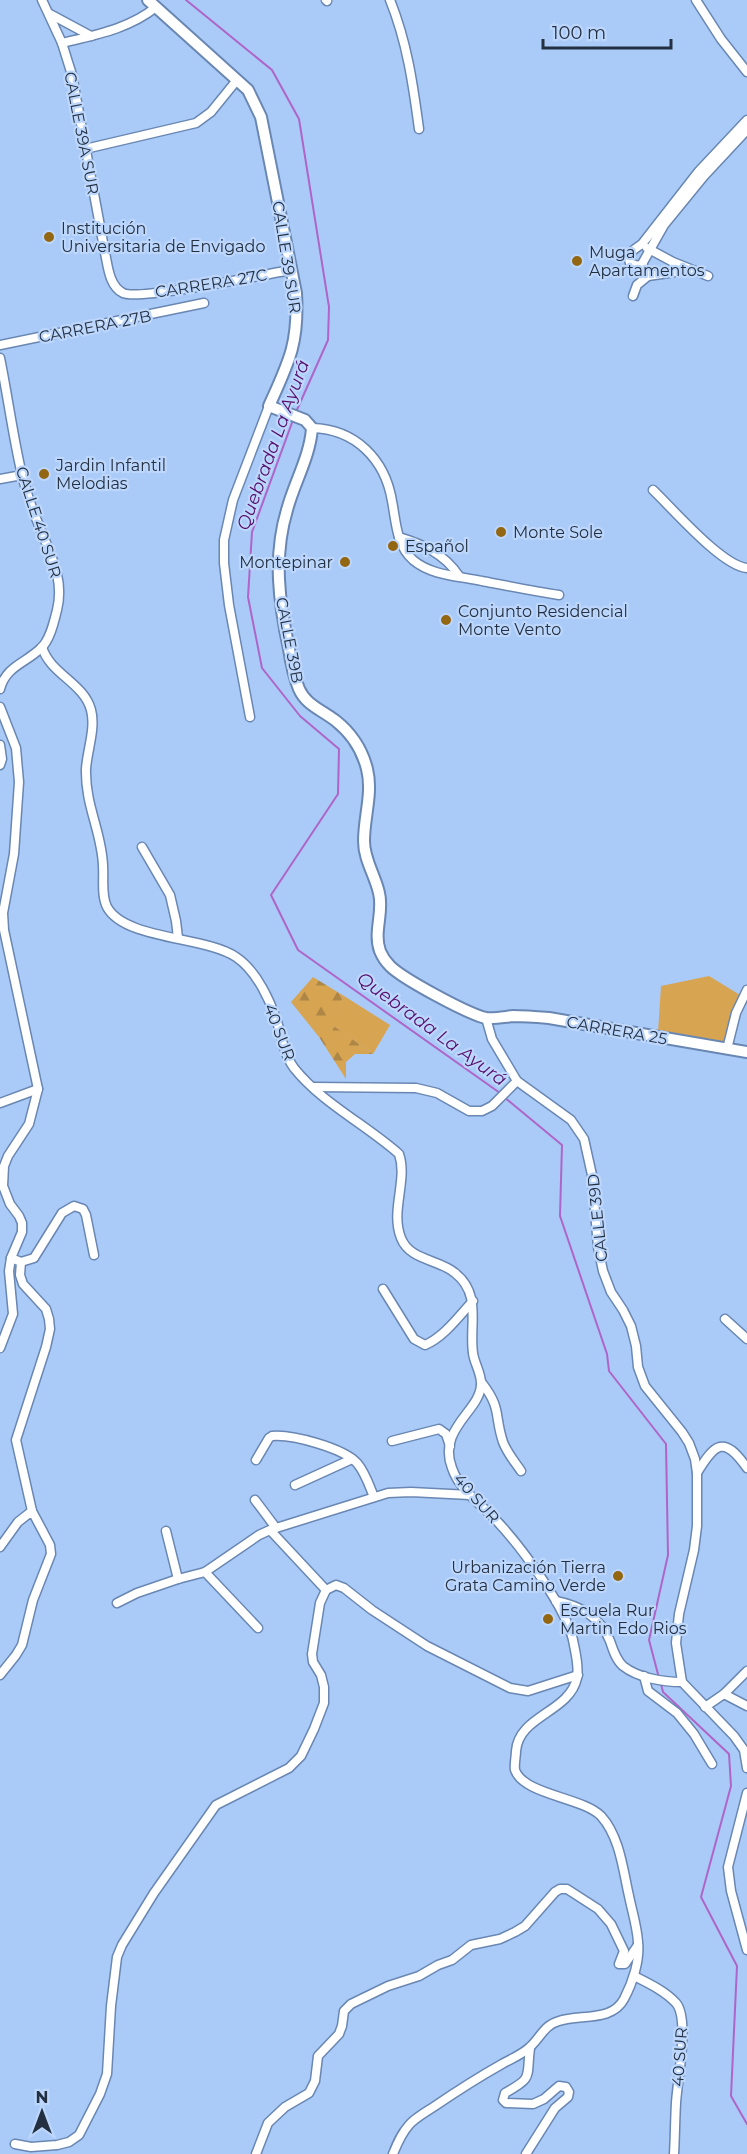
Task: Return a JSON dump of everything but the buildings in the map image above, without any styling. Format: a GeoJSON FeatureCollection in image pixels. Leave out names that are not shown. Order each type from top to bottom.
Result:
{"type":"FeatureCollection","features":[{"type":"Feature","properties":{"kind":"street","name":"CALLE 39A SUR"},"geometry":{"type":"LineString","coordinates":[[42,0],[63,43],[72,75],[112,281],[123,293],[131,295]]}},
{"type":"Feature","properties":{"kind":"street"},"geometry":{"type":"LineString","coordinates":[[390,0],[404,36],[411,68],[419,129]]}},
{"type":"Feature","properties":{"kind":"street"},"geometry":{"type":"LineString","coordinates":[[696,0],[721,39],[747,72]]}},
{"type":"Feature","properties":{"kind":"street"},"geometry":{"type":"LineString","coordinates":[[63,43],[134,22],[152,4]]}},
{"type":"Feature","properties":{"kind":"street","name":"CALLE 39 SUR"},"geometry":{"type":"LineString","coordinates":[[152,4],[248,90],[261,117],[296,293],[296,332],[289,362],[269,406],[233,500],[224,540],[229,605],[250,717]]}},
{"type":"Feature","properties":{"kind":"street"},"geometry":{"type":"LineString","coordinates":[[50,14],[91,36]]}},
{"type":"Feature","properties":{"kind":"street"},"geometry":{"type":"LineString","coordinates":[[85,149],[196,123],[211,112],[237,80]]}},
{"type":"Feature","properties":{"kind":"street"},"geometry":{"type":"LineString","coordinates":[[747,120],[701,174],[642,244],[630,253],[628,259],[634,266],[642,264],[664,225],[701,174],[747,130]]}},
{"type":"Feature","properties":{"kind":"street"},"geometry":{"type":"LineString","coordinates":[[642,244],[708,276]]}},
{"type":"Feature","properties":{"kind":"street"},"geometry":{"type":"LineString","coordinates":[[642,264],[648,276]]}},
{"type":"Feature","properties":{"kind":"street","name":"CARRERA 27C"},"geometry":{"type":"LineString","coordinates":[[131,295],[190,288],[291,270]]}},
{"type":"Feature","properties":{"kind":"street"},"geometry":{"type":"LineString","coordinates":[[633,296],[637,285],[648,276],[692,270]]}},
{"type":"Feature","properties":{"kind":"street"},"geometry":{"type":"LineString","coordinates":[[190,288],[194,300],[190,306]]}},
{"type":"Feature","properties":{"kind":"street","name":"CARRERA 27B"},"geometry":{"type":"LineString","coordinates":[[0,345],[204,303]]}},
{"type":"Feature","properties":{"kind":"street","name":"CALLE 40 SUR"},"geometry":{"type":"LineString","coordinates":[[0,358],[22,475],[37,522],[58,574],[60,591],[57,610],[42,648]]}},
{"type":"Feature","properties":{"kind":"street"},"geometry":{"type":"LineString","coordinates":[[269,406],[309,424],[349,437],[365,447],[384,472],[399,537],[405,550],[422,566],[446,575],[559,596]]}},
{"type":"Feature","properties":{"kind":"street"},"geometry":{"type":"LineString","coordinates":[[0,415],[10,412]]}},
{"type":"Feature","properties":{"kind":"street","name":"CALLE 39B"},"geometry":{"type":"LineString","coordinates":[[309,424],[309,448],[286,511],[280,534],[279,555],[284,626],[298,687],[304,699],[335,720],[354,738],[363,754],[368,770],[370,789],[364,842],[367,860],[381,902],[377,942],[381,954],[390,966],[412,982],[486,1018]]}},
{"type":"Feature","properties":{"kind":"street"},"geometry":{"type":"LineString","coordinates":[[0,478],[22,475]]}},
{"type":"Feature","properties":{"kind":"street"},"geometry":{"type":"LineString","coordinates":[[653,490],[715,551],[728,561],[747,568]]}},
{"type":"Feature","properties":{"kind":"street"},"geometry":{"type":"LineString","coordinates":[[399,537],[442,557],[459,576]]}},
{"type":"Feature","properties":{"kind":"street"},"geometry":{"type":"LineString","coordinates":[[0,689],[7,674],[15,665],[42,648]]}},
{"type":"Feature","properties":{"kind":"street","name":"40 SUR"},"geometry":{"type":"LineString","coordinates":[[42,648],[51,664],[88,700],[92,713],[86,786],[101,848],[104,896],[108,908],[128,925],[143,931],[219,950],[235,956],[247,966],[269,1001],[292,1064],[313,1087],[399,1154],[402,1163],[398,1212],[401,1238],[408,1249],[455,1272],[465,1284],[473,1301]]}},
{"type":"Feature","properties":{"kind":"street"},"geometry":{"type":"LineString","coordinates":[[0,711],[16,748],[19,782],[12,875],[3,913],[4,930],[38,1089],[29,1124],[8,1155],[4,1166],[3,1186],[22,1223],[20,1241],[11,1258],[9,1270],[13,1314],[0,1348]]}},
{"type":"Feature","properties":{"kind":"street"},"geometry":{"type":"LineString","coordinates":[[0,745],[2,759],[0,765]]}},
{"type":"Feature","properties":{"kind":"street"},"geometry":{"type":"LineString","coordinates":[[142,847],[170,895],[178,938]]}},
{"type":"Feature","properties":{"kind":"street"},"geometry":{"type":"LineString","coordinates":[[727,1049],[736,1013],[747,990]]}},
{"type":"Feature","properties":{"kind":"street","name":"CARRERA 25"},"geometry":{"type":"LineString","coordinates":[[486,1018],[526,1016],[549,1018],[747,1052]]}},
{"type":"Feature","properties":{"kind":"street"},"geometry":{"type":"LineString","coordinates":[[313,1087],[416,1089],[437,1093],[470,1111],[482,1111],[492,1106],[517,1081],[492,1039],[486,1018]]}},
{"type":"Feature","properties":{"kind":"street","name":"CALLE 39D"},"geometry":{"type":"LineString","coordinates":[[517,1081],[566,1116],[578,1128],[584,1139],[592,1175],[598,1247],[603,1271],[611,1292],[631,1326],[638,1367],[645,1386],[689,1443],[697,1473],[697,1526],[694,1550],[679,1614],[676,1643],[682,1682]]}},
{"type":"Feature","properties":{"kind":"street"},"geometry":{"type":"LineString","coordinates":[[0,1103],[38,1089]]}},
{"type":"Feature","properties":{"kind":"street"},"geometry":{"type":"LineString","coordinates":[[11,1258],[21,1262],[34,1258],[62,1213],[74,1206],[83,1209],[86,1215],[94,1254]]}},
{"type":"Feature","properties":{"kind":"street"},"geometry":{"type":"LineString","coordinates":[[0,1675],[22,1645],[33,1600],[51,1554],[50,1545],[32,1511],[16,1440],[50,1329],[50,1319],[46,1309],[21,1279],[21,1262]]}},
{"type":"Feature","properties":{"kind":"street"},"geometry":{"type":"LineString","coordinates":[[383,1289],[414,1339],[425,1345],[442,1334],[473,1301]]}},
{"type":"Feature","properties":{"kind":"street"},"geometry":{"type":"LineString","coordinates":[[473,1301],[472,1348],[482,1383],[493,1397],[497,1407],[503,1443],[521,1471]]}},
{"type":"Feature","properties":{"kind":"street"},"geometry":{"type":"LineString","coordinates":[[725,1319],[747,1339]]}},
{"type":"Feature","properties":{"kind":"street"},"geometry":{"type":"LineString","coordinates":[[450,1446],[454,1431],[479,1394],[482,1383]]}},
{"type":"Feature","properties":{"kind":"street"},"geometry":{"type":"LineString","coordinates":[[392,1441],[439,1429],[446,1434],[450,1446]]}},
{"type":"Feature","properties":{"kind":"street"},"geometry":{"type":"LineString","coordinates":[[256,1460],[269,1438],[277,1435],[333,1449],[352,1459],[363,1472],[374,1497]]}},
{"type":"Feature","properties":{"kind":"street","name":"40 SUR"},"geometry":{"type":"LineString","coordinates":[[450,1446],[449,1459],[452,1470],[470,1495],[508,1533],[556,1601],[574,1640],[578,1675]]}},
{"type":"Feature","properties":{"kind":"street"},"geometry":{"type":"LineString","coordinates":[[697,1473],[711,1451],[719,1447],[729,1448],[738,1454],[747,1468]]}},
{"type":"Feature","properties":{"kind":"street"},"geometry":{"type":"LineString","coordinates":[[295,1485],[352,1459]]}},
{"type":"Feature","properties":{"kind":"street"},"geometry":{"type":"LineString","coordinates":[[117,1603],[136,1593],[205,1572],[259,1535],[273,1529],[387,1493],[470,1495]]}},
{"type":"Feature","properties":{"kind":"street"},"geometry":{"type":"LineString","coordinates":[[255,1500],[273,1529],[326,1590]]}},
{"type":"Feature","properties":{"kind":"street"},"geometry":{"type":"LineString","coordinates":[[0,1547],[18,1522],[32,1511]]}},
{"type":"Feature","properties":{"kind":"street"},"geometry":{"type":"LineString","coordinates":[[166,1531],[178,1579]]}},
{"type":"Feature","properties":{"kind":"street"},"geometry":{"type":"LineString","coordinates":[[205,1572],[258,1628]]}},
{"type":"Feature","properties":{"kind":"street"},"geometry":{"type":"LineString","coordinates":[[15,2144],[57,2145],[69,2142],[79,2135],[100,2094],[107,2074],[111,2006],[117,1957],[122,1945],[154,1893],[216,1805],[289,1768],[301,1756],[324,1703],[323,1681],[313,1662],[312,1654],[320,1603],[326,1590],[336,1586],[344,1588],[372,1610],[427,1646],[510,1688],[528,1690],[578,1675]]}},
{"type":"Feature","properties":{"kind":"street"},"geometry":{"type":"LineString","coordinates":[[556,1601],[581,1608],[597,1620],[622,1666],[647,1677],[668,1682],[682,1682],[734,1736],[744,1750],[747,1768]]}},
{"type":"Feature","properties":{"kind":"street"},"geometry":{"type":"LineString","coordinates":[[393,2154],[400,2137],[410,2123],[465,2086],[530,2048],[546,2027],[558,2021],[606,2013],[617,2008],[623,2001],[634,1976],[639,1944],[618,1848],[600,1816],[587,1806],[535,1788],[523,1781],[516,1770],[517,1744],[520,1734],[567,1696],[578,1675]]}},
{"type":"Feature","properties":{"kind":"street"},"geometry":{"type":"LineString","coordinates":[[705,1707],[746,1675]]}},
{"type":"Feature","properties":{"kind":"street"},"geometry":{"type":"LineString","coordinates":[[647,1677],[648,1690],[676,1713],[694,1734],[712,1764]]}},
{"type":"Feature","properties":{"kind":"street"},"geometry":{"type":"LineString","coordinates":[[724,1694],[747,1706]]}},
{"type":"Feature","properties":{"kind":"street"},"geometry":{"type":"LineString","coordinates":[[747,1793],[728,1867],[731,1891],[747,1950]]}},
{"type":"Feature","properties":{"kind":"street"},"geometry":{"type":"LineString","coordinates":[[256,2154],[268,2123],[285,2107],[309,2093],[315,2082],[318,2056],[339,2034],[344,2011],[351,2004],[452,1960],[471,1945],[500,1940],[516,1932],[525,1926],[560,1889],[567,1889],[598,1909],[611,1923],[624,1950],[624,1955],[618,1961],[619,1964],[625,1964],[639,1944]]}},
{"type":"Feature","properties":{"kind":"street","name":"40 SUR"},"geometry":{"type":"LineString","coordinates":[[634,1976],[652,1985],[677,2004],[682,2016],[674,2154]]}},
{"type":"Feature","properties":{"kind":"street"},"geometry":{"type":"LineString","coordinates":[[526,2154],[555,2108],[568,2097],[569,2092],[566,2087],[559,2086],[544,2099],[533,2104],[506,2103],[503,2100],[505,2093],[525,2082],[528,2076],[530,2048]]}},
{"type":"Feature","properties":{"kind":"green space"},"geometry":{"type":"Polygon","coordinates":[[[709,976],[740,995],[724,1045],[658,1033],[661,986],[709,976]]]}},
{"type":"Feature","properties":{"kind":"green space"},"geometry":{"type":"Polygon","coordinates":[[[313,977],[344,996],[329,1022],[373,1054],[355,1054],[346,1062],[346,1079],[319,1037],[291,1002],[313,977]]]}},
{"type":"Feature","properties":{"kind":"green space"},"geometry":{"type":"Polygon","coordinates":[[[344,996],[390,1025],[373,1054],[328,1022],[344,996]]]}},
{"type":"Feature","properties":{"kind":"waterway","name":"Quebrada La Ayurá"},"geometry":{"type":"LineString","coordinates":[[186,0],[272,70],[299,119],[329,307],[328,340],[296,412]]}},
{"type":"Feature","properties":{"kind":"waterway","name":"Quebrada La Ayurá"},"geometry":{"type":"LineString","coordinates":[[293,420],[252,532],[248,597],[262,668],[300,716],[339,749],[338,794],[271,895],[298,950],[500,1093]]}},
{"type":"Feature","properties":{"kind":"waterway","name":"Quebrada La Ayurá"},"geometry":{"type":"LineString","coordinates":[[504,1097],[562,1145],[560,1216],[607,1354],[609,1371],[666,1444],[668,1555],[649,1640],[659,1678]]}},
{"type":"Feature","properties":{"kind":"waterway","name":"Quebrada La Ayurá"},"geometry":{"type":"LineString","coordinates":[[661,1684],[663,1692],[729,1754],[731,1786],[701,1897],[737,1966],[731,2096],[747,2124]]}},
{"type":"Feature","properties":{"kind":"place","name":"Institución Universitaria de Envigado"},"geometry":{"type":"Point","coordinates":[49,237]}},
{"type":"Feature","properties":{"kind":"place","name":"Muga Apartamentos"},"geometry":{"type":"Point","coordinates":[577,261]}},
{"type":"Feature","properties":{"kind":"place","name":"Jardin Infantil Melodias"},"geometry":{"type":"Point","coordinates":[44,474]}},
{"type":"Feature","properties":{"kind":"place","name":"Monte Sole"},"geometry":{"type":"Point","coordinates":[501,532]}},
{"type":"Feature","properties":{"kind":"place","name":"Español"},"geometry":{"type":"Point","coordinates":[393,546]}},
{"type":"Feature","properties":{"kind":"place","name":"Montepinar"},"geometry":{"type":"Point","coordinates":[345,562]}},
{"type":"Feature","properties":{"kind":"place","name":"Conjunto Residencial Monte Vento"},"geometry":{"type":"Point","coordinates":[446,620]}},
{"type":"Feature","properties":{"kind":"place","name":"Urbanización Tierra Grata Camino Verde"},"geometry":{"type":"Point","coordinates":[618,1576]}},
{"type":"Feature","properties":{"kind":"place","name":"Escuela Rur Martin Edo Rios"},"geometry":{"type":"Point","coordinates":[548,1619]}}]}
